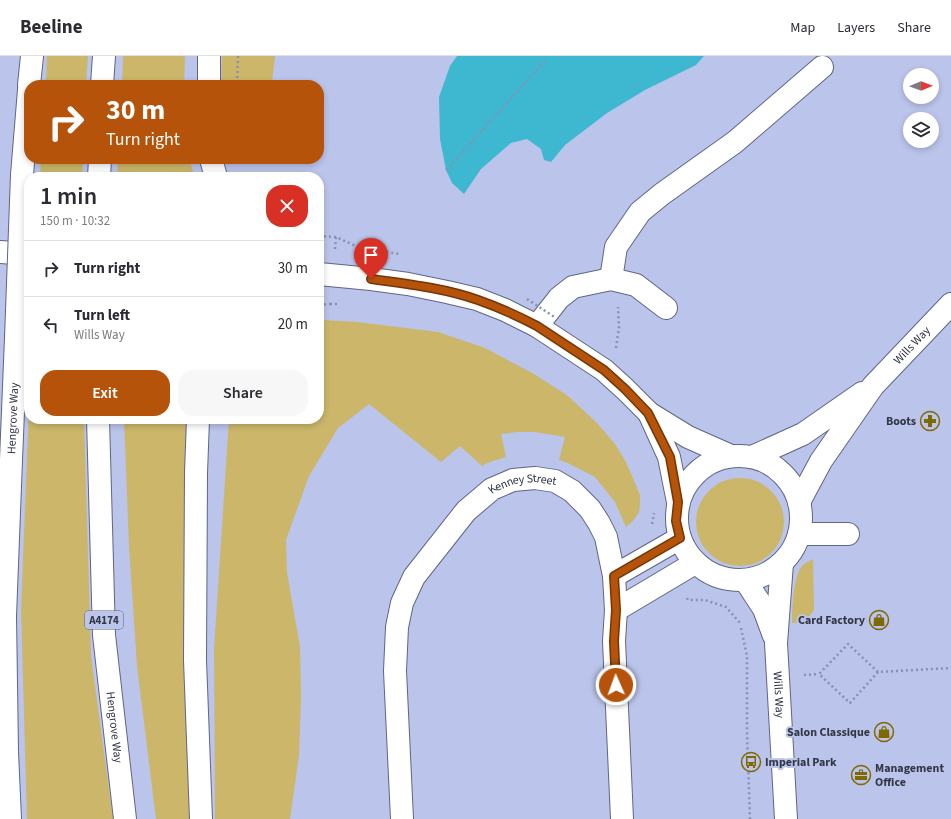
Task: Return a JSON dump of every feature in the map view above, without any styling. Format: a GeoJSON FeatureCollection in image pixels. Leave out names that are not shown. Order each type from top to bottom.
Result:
{"type":"FeatureCollection","features":[{"type":"Feature","properties":{"kind":"main road"},"geometry":{"type":"LineString","coordinates":[[30,80],[32,56]]}},
{"type":"Feature","properties":{"kind":"main road"},"geometry":{"type":"LineString","coordinates":[[102,80],[104,56]]}},
{"type":"Feature","properties":{"kind":"main road"},"geometry":{"type":"LineString","coordinates":[[209,56],[209,80]]}},
{"type":"Feature","properties":{"kind":"main road"},"geometry":{"type":"LineString","coordinates":[[611,279],[616,247],[640,212],[662,194],[735,142],[822,67]]}},
{"type":"Feature","properties":{"kind":"main road","name":"Hengrove Way"},"geometry":{"type":"LineString","coordinates":[[10,819],[7,752],[5,616],[24,151]]}},
{"type":"Feature","properties":{"kind":"main road"},"geometry":{"type":"LineString","coordinates":[[0,252],[24,254]]}},
{"type":"Feature","properties":{"kind":"main road","name":"Wills Way"},"geometry":{"type":"LineString","coordinates":[[324,275],[408,284],[446,292],[476,299],[505,310],[547,322],[604,370],[648,413],[688,437],[741,457],[773,466],[789,482],[799,502],[801,518],[799,534],[792,550],[782,563],[771,571],[758,577],[745,580],[727,579],[710,573],[695,563],[680,538],[676,521],[678,502],[670,457],[648,413]]}},
{"type":"Feature","properties":{"kind":"main road"},"geometry":{"type":"LineString","coordinates":[[547,322],[559,298],[573,287],[611,279],[636,285],[666,308]]}},
{"type":"Feature","properties":{"kind":"main road","name":"Wills Way"},"geometry":{"type":"LineString","coordinates":[[799,502],[821,461],[873,386],[951,304]]}},
{"type":"Feature","properties":{"kind":"main road","name":"Wills Way"},"geometry":{"type":"LineString","coordinates":[[678,502],[685,486],[697,471],[713,461],[741,457],[803,434],[873,386]]}},
{"type":"Feature","properties":{"kind":"main road","name":"Hengrove Way"},"geometry":{"type":"LineString","coordinates":[[98,424],[104,635],[125,819]]}},
{"type":"Feature","properties":{"kind":"main road"},"geometry":{"type":"LineString","coordinates":[[198,424],[196,473],[195,660],[201,819]]}},
{"type":"Feature","properties":{"kind":"main road","name":"Kenney Street"},"geometry":{"type":"LineString","coordinates":[[402,819],[395,671],[396,627],[402,603],[414,577],[466,511],[492,489],[513,480],[536,478],[555,481],[572,491],[590,509],[606,537],[614,576],[616,610],[614,641],[622,819]]}},
{"type":"Feature","properties":{"kind":"main road"},"geometry":{"type":"LineString","coordinates":[[799,534],[848,534]]}},
{"type":"Feature","properties":{"kind":"main road"},"geometry":{"type":"LineString","coordinates":[[614,576],[680,538]]}},
{"type":"Feature","properties":{"kind":"main road"},"geometry":{"type":"LineString","coordinates":[[616,610],[695,563]]}},
{"type":"Feature","properties":{"kind":"main road","name":"Wills Way"},"geometry":{"type":"LineString","coordinates":[[782,563],[776,643],[786,819]]}},
{"type":"Feature","properties":{"kind":"main road","name":"Wills Way"},"geometry":{"type":"LineString","coordinates":[[745,580],[764,609],[776,643]]}},
{"type":"Feature","properties":{"kind":"path"},"geometry":{"type":"LineString","coordinates":[[237,80],[238,56]]}},
{"type":"Feature","properties":{"kind":"path"},"geometry":{"type":"LineString","coordinates":[[446,170],[546,60]]}},
{"type":"Feature","properties":{"kind":"path"},"geometry":{"type":"LineString","coordinates":[[324,236],[336,237],[335,253]]}},
{"type":"Feature","properties":{"kind":"path"},"geometry":{"type":"LineString","coordinates":[[604,370],[613,357],[619,327],[618,306],[611,279]]}},
{"type":"Feature","properties":{"kind":"path"},"geometry":{"type":"LineString","coordinates":[[527,299],[547,322]]}},
{"type":"Feature","properties":{"kind":"path"},"geometry":{"type":"LineString","coordinates":[[878,672],[848,644],[819,674],[850,703],[878,672],[951,668]]}},
{"type":"Feature","properties":{"kind":"shaded area"},"geometry":{"type":"Polygon","coordinates":[[[47,56],[88,56],[86,80],[46,80],[47,56]]]}},
{"type":"Feature","properties":{"kind":"shaded area"},"geometry":{"type":"Polygon","coordinates":[[[123,56],[185,56],[184,80],[122,80],[123,56]]]}},
{"type":"Feature","properties":{"kind":"shaded area"},"geometry":{"type":"Polygon","coordinates":[[[222,56],[275,56],[272,80],[221,80],[222,56]]]}},
{"type":"Feature","properties":{"kind":"shaded area"},"geometry":{"type":"Polygon","coordinates":[[[457,56],[704,56],[696,65],[645,90],[607,113],[565,145],[551,162],[544,160],[541,149],[527,139],[511,143],[481,169],[464,194],[452,183],[446,170],[440,139],[439,97],[450,66],[457,56]]]}},
{"type":"Feature","properties":{"kind":"shaded area"},"geometry":{"type":"Polygon","coordinates":[[[41,164],[83,164],[82,172],[40,172],[41,164]]]}},
{"type":"Feature","properties":{"kind":"shaded area"},"geometry":{"type":"Polygon","coordinates":[[[118,164],[191,164],[193,172],[117,172],[118,164]]]}},
{"type":"Feature","properties":{"kind":"shaded area"},"geometry":{"type":"Polygon","coordinates":[[[324,320],[357,322],[438,332],[485,348],[534,374],[568,396],[597,423],[615,444],[626,462],[640,495],[639,512],[633,521],[626,527],[615,502],[595,477],[559,460],[565,437],[535,432],[501,434],[506,457],[482,466],[460,446],[441,462],[369,404],[338,428],[309,476],[286,540],[287,573],[300,647],[301,697],[299,755],[290,819],[215,819],[214,649],[229,424],[324,424],[324,320]]]}},
{"type":"Feature","properties":{"kind":"shaded area"},"geometry":{"type":"Polygon","coordinates":[[[28,424],[84,424],[91,656],[113,819],[27,819],[21,609],[28,424]]]}},
{"type":"Feature","properties":{"kind":"shaded area"},"geometry":{"type":"Polygon","coordinates":[[[124,424],[187,424],[184,572],[191,819],[156,819],[137,666],[129,546],[124,424]]]}},
{"type":"Feature","properties":{"kind":"shaded area"},"geometry":{"type":"Polygon","coordinates":[[[740,478],[757,482],[771,491],[780,505],[784,522],[780,539],[771,553],[757,562],[740,566],[723,562],[709,553],[700,539],[696,522],[700,505],[709,491],[723,482],[740,478]]]}},
{"type":"Feature","properties":{"kind":"shaded area"},"geometry":{"type":"Polygon","coordinates":[[[813,559],[814,610],[805,622],[792,623],[792,610],[797,576],[803,565],[813,559]]]}},
{"type":"Feature","properties":{"kind":"place","name":"Boots"},"geometry":{"type":"Point","coordinates":[930,421]}},
{"type":"Feature","properties":{"kind":"place","name":"Card Factory"},"geometry":{"type":"Point","coordinates":[879,620]}},
{"type":"Feature","properties":{"kind":"place","name":"Salon Classique"},"geometry":{"type":"Point","coordinates":[884,732]}},
{"type":"Feature","properties":{"kind":"place","name":"Imperial Park"},"geometry":{"type":"Point","coordinates":[751,762]}},
{"type":"Feature","properties":{"kind":"place","name":"Management Office"},"geometry":{"type":"Point","coordinates":[861,775]}},
{"type":"Feature","properties":{"kind":"route"},"geometry":{"type":"LineString","coordinates":[[371,279],[408,284],[476,299],[526,320],[604,370],[648,413],[670,457],[678,502],[676,521],[680,538],[614,576],[616,610],[614,641],[616,685]]}}]}
